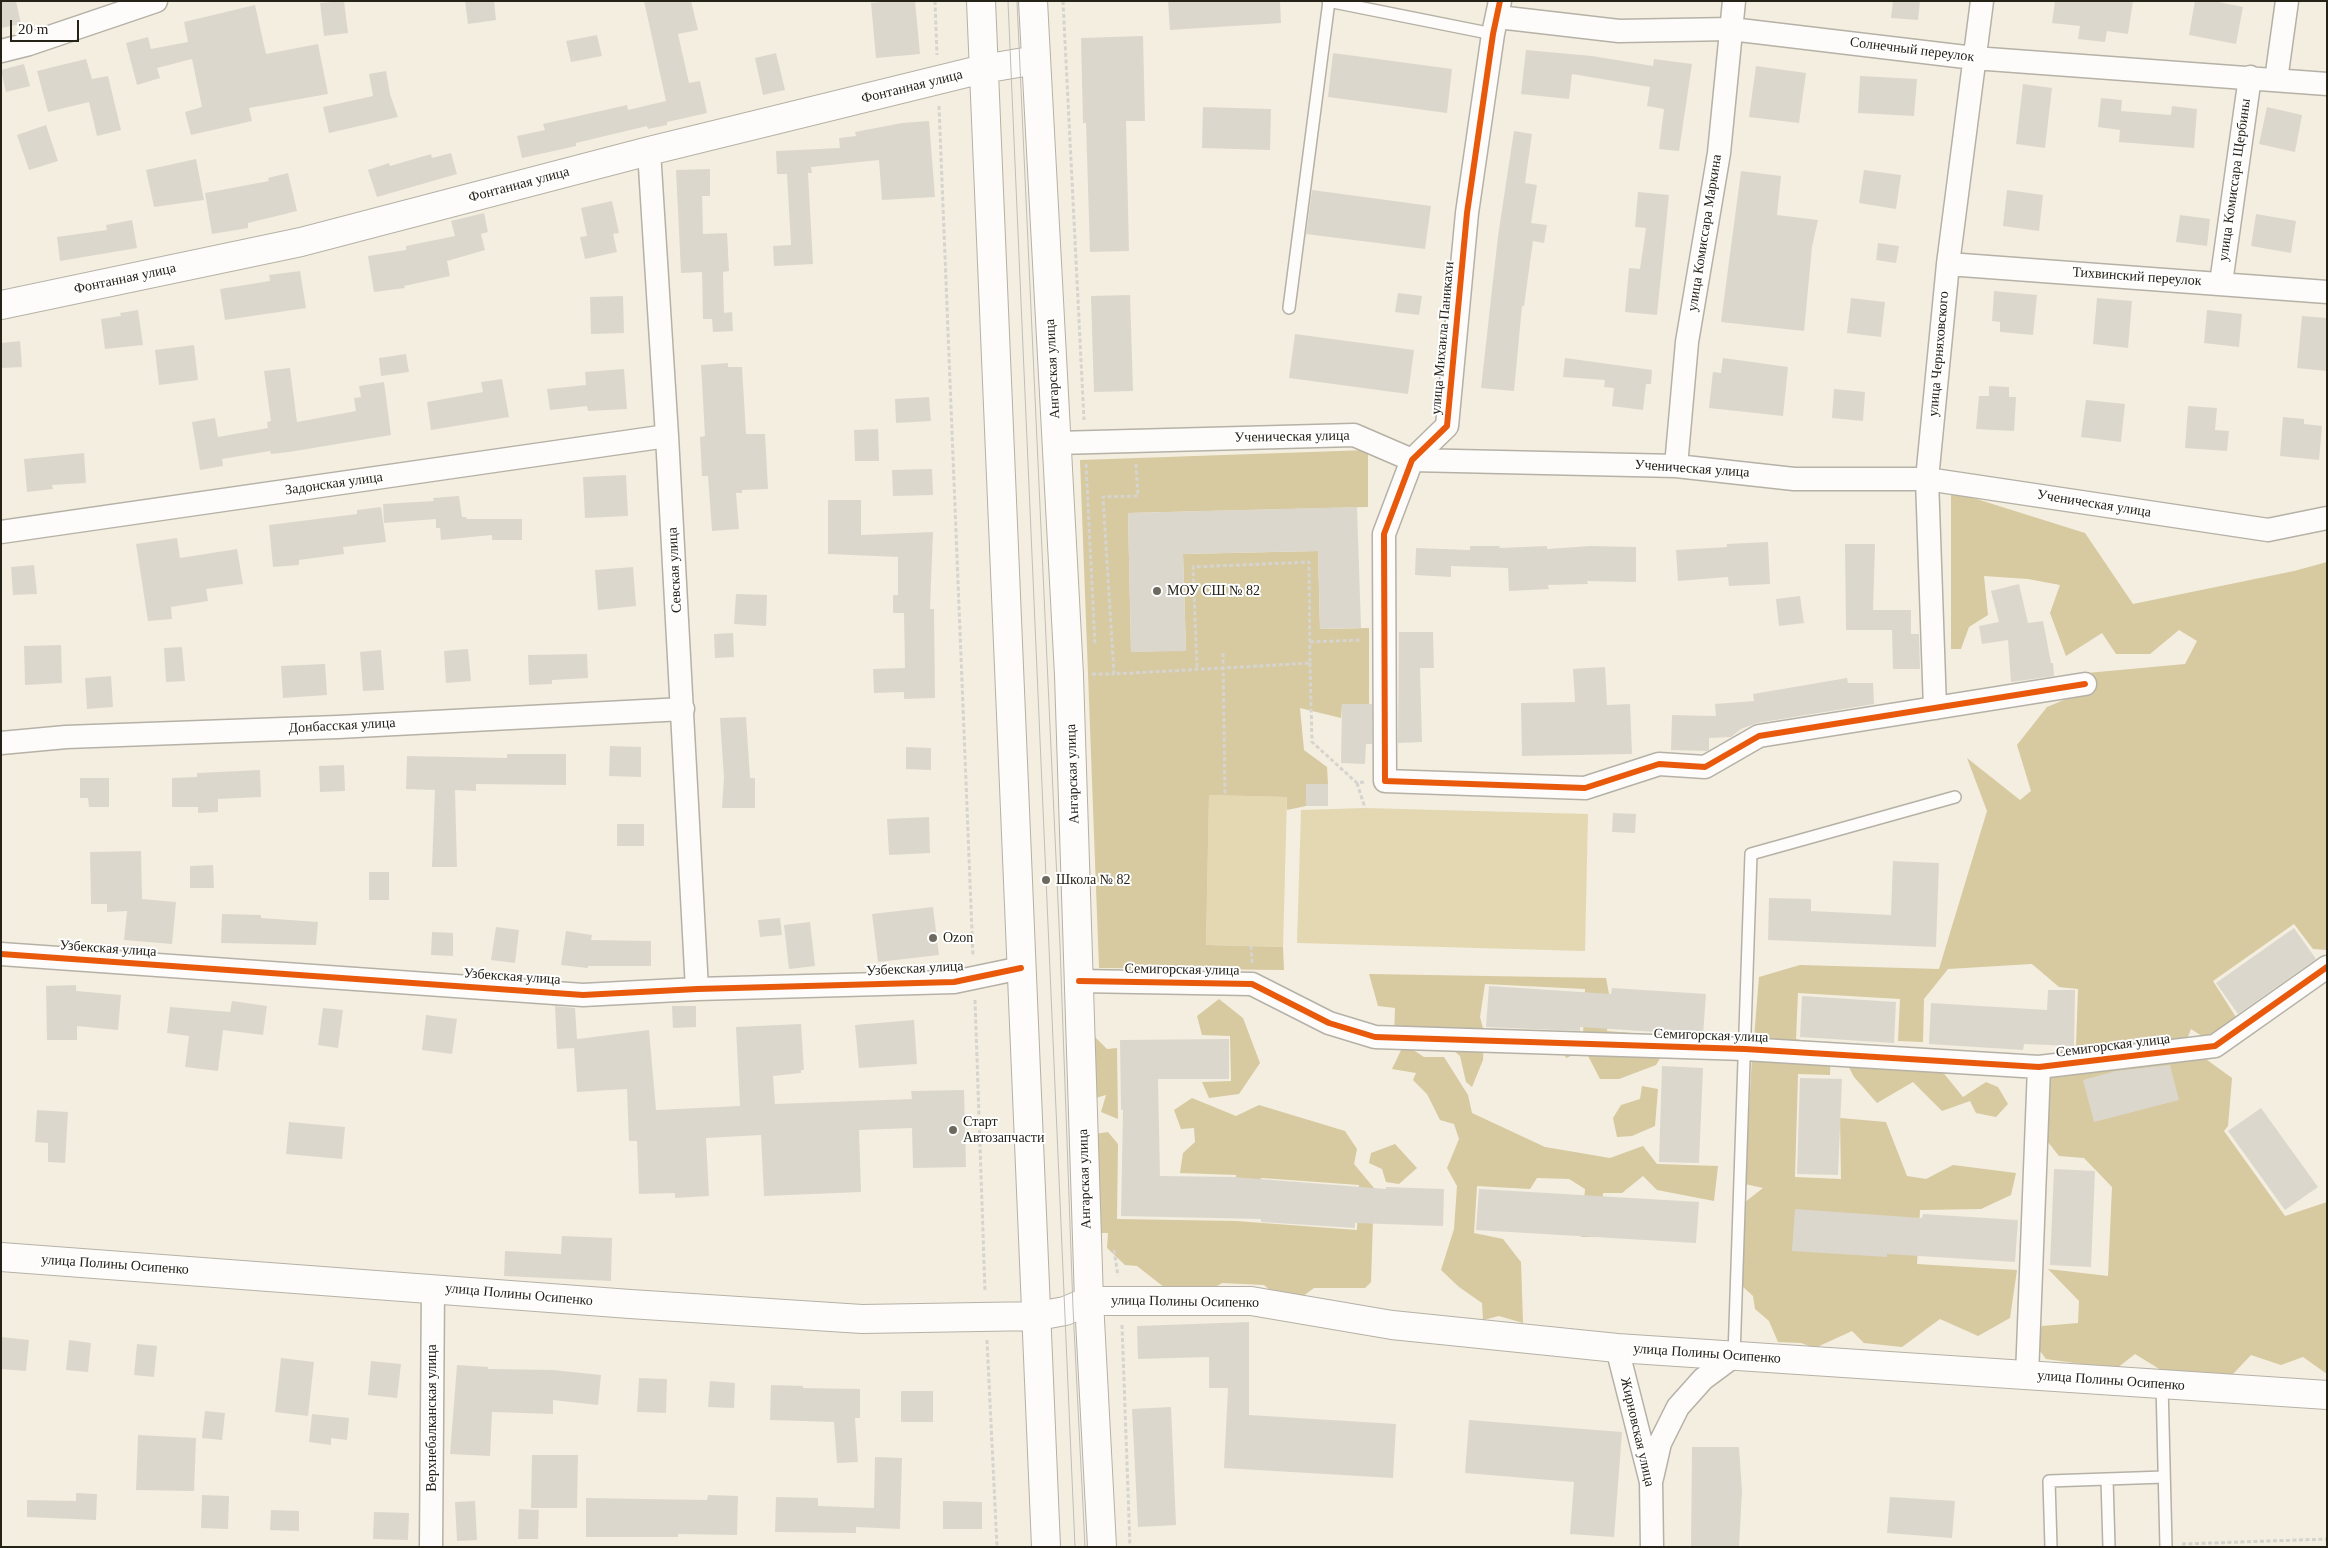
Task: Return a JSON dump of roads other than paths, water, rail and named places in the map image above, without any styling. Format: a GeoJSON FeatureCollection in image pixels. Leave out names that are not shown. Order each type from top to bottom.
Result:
{"type":"FeatureCollection","features":[{"type":"Feature","properties":{"kind":"main road"},"geometry":{"type":"LineString","coordinates":[[980,1],[1021,968],[1038,1316],[1046,1547]]}},
{"type":"Feature","properties":{"kind":"main road","name":"Ангарская улица"},"geometry":{"type":"LineString","coordinates":[[1033,1],[1069,675],[1089,1301],[1102,1547]]}},
{"type":"Feature","properties":{"kind":"main road","name":"Фонтанная улица"},"geometry":{"type":"LineString","coordinates":[[1,305],[301,242],[938,80],[983,69],[1036,60]]}},
{"type":"Feature","properties":{"kind":"main road","name":"улица Полины Осипенко"},"geometry":{"type":"LineString","coordinates":[[1,1257],[630,1304],[862,1319],[1038,1316],[1065,1311],[1089,1301],[1251,1301],[1392,1325],[1616,1348],[2327,1395]]}},
{"type":"Feature","properties":{"kind":"street"},"geometry":{"type":"LineString","coordinates":[[1,51],[29,44],[156,1]]}},
{"type":"Feature","properties":{"kind":"street","name":"улица Комиссара Маркина"},"geometry":{"type":"LineString","coordinates":[[1676,466],[1687,342],[1718,153],[1734,1]]}},
{"type":"Feature","properties":{"kind":"street","name":"улица Черняховского"},"geometry":{"type":"LineString","coordinates":[[1935,708],[1927,479],[1948,264],[1982,1]]}},
{"type":"Feature","properties":{"kind":"street"},"geometry":{"type":"LineString","coordinates":[[2276,80],[2286,1]]}},
{"type":"Feature","properties":{"kind":"street","name":"Солнечный переулок"},"geometry":{"type":"LineString","coordinates":[[1497,18],[1619,30],[1731,29],[1974,58],[2327,84]]}},
{"type":"Feature","properties":{"kind":"street","name":"улица Михаила Паникахи"},"geometry":{"type":"LineString","coordinates":[[1497,18],[1467,213],[1447,426],[1412,460],[1384,534],[1385,781],[1585,788],[1659,764],[1706,767],[1759,736],[1935,708]]}},
{"type":"Feature","properties":{"kind":"street","name":"улица Комиссара Щербины"},"geometry":{"type":"LineString","coordinates":[[2221,282],[2250,77]]}},
{"type":"Feature","properties":{"kind":"street","name":"Севская улица"},"geometry":{"type":"LineString","coordinates":[[649,152],[698,989]]}},
{"type":"Feature","properties":{"kind":"street","name":"Тихвинский переулок"},"geometry":{"type":"LineString","coordinates":[[1948,264],[2221,282],[2327,292]]}},
{"type":"Feature","properties":{"kind":"street","name":"Ученическая улица"},"geometry":{"type":"LineString","coordinates":[[1057,443],[1354,434],[1412,460],[1676,466],[1794,479],[1927,479],[2268,530],[2327,518]]}},
{"type":"Feature","properties":{"kind":"street","name":"Задонская улица"},"geometry":{"type":"LineString","coordinates":[[1,532],[667,436]]}},
{"type":"Feature","properties":{"kind":"street"},"geometry":{"type":"LineString","coordinates":[[1935,708],[2085,684]]}},
{"type":"Feature","properties":{"kind":"street","name":"Донбасская улица"},"geometry":{"type":"LineString","coordinates":[[1,743],[66,737],[338,727],[683,709]]}},
{"type":"Feature","properties":{"kind":"street","name":"Узбекская улица"},"geometry":{"type":"LineString","coordinates":[[1,954],[583,995],[698,989],[954,982],[1021,968]]}},
{"type":"Feature","properties":{"kind":"street","name":"Семигорская улица"},"geometry":{"type":"LineString","coordinates":[[1079,981],[1252,984],[1329,1023],[1374,1037],[1745,1049],[2040,1068],[2215,1046],[2327,967]]}},
{"type":"Feature","properties":{"kind":"street"},"geometry":{"type":"LineString","coordinates":[[2027,1376],[2040,1068]]}},
{"type":"Feature","properties":{"kind":"street","name":"Верхнебалканская улица"},"geometry":{"type":"LineString","coordinates":[[431,1547],[433,1288]]}},
{"type":"Feature","properties":{"kind":"street","name":"Жирновская улица"},"geometry":{"type":"LineString","coordinates":[[1616,1348],[1651,1482],[1652,1547]]}},
{"type":"Feature","properties":{"kind":"street"},"geometry":{"type":"LineString","coordinates":[[1651,1482],[1660,1442],[1678,1406],[1703,1379],[1734,1356]]}},
{"type":"Feature","properties":{"kind":"lane"},"geometry":{"type":"LineString","coordinates":[[1289,308],[1329,2],[1497,18]]}},
{"type":"Feature","properties":{"kind":"lane"},"geometry":{"type":"LineString","coordinates":[[1734,1356],[1751,854],[1955,797]]}},
{"type":"Feature","properties":{"kind":"lane"},"geometry":{"type":"LineString","coordinates":[[2162,1384],[2166,1546]]}},
{"type":"Feature","properties":{"kind":"lane"},"geometry":{"type":"LineString","coordinates":[[2051,1547],[2049,1481],[2164,1477]]}},
{"type":"Feature","properties":{"kind":"lane"},"geometry":{"type":"LineString","coordinates":[[2107,1479],[2109,1547]]}},
{"type":"Feature","properties":{"kind":"tram line"},"geometry":{"type":"LineString","coordinates":[[1008,1],[1075,1547]]}},
{"type":"Feature","properties":{"kind":"tram line"},"geometry":{"type":"LineString","coordinates":[[1017,1],[1085,1547]]}},
{"type":"Feature","properties":{"kind":"place","name":"МОУ СШ № 82"},"geometry":{"type":"Point","coordinates":[1157,591]}},
{"type":"Feature","properties":{"kind":"place","name":"Школа № 82"},"geometry":{"type":"Point","coordinates":[1046,880]}},
{"type":"Feature","properties":{"kind":"place","name":"Ozon"},"geometry":{"type":"Point","coordinates":[933,938]}},
{"type":"Feature","properties":{"kind":"place","name":"Старт Автозапчасти"},"geometry":{"type":"Point","coordinates":[953,1130]}}]}
